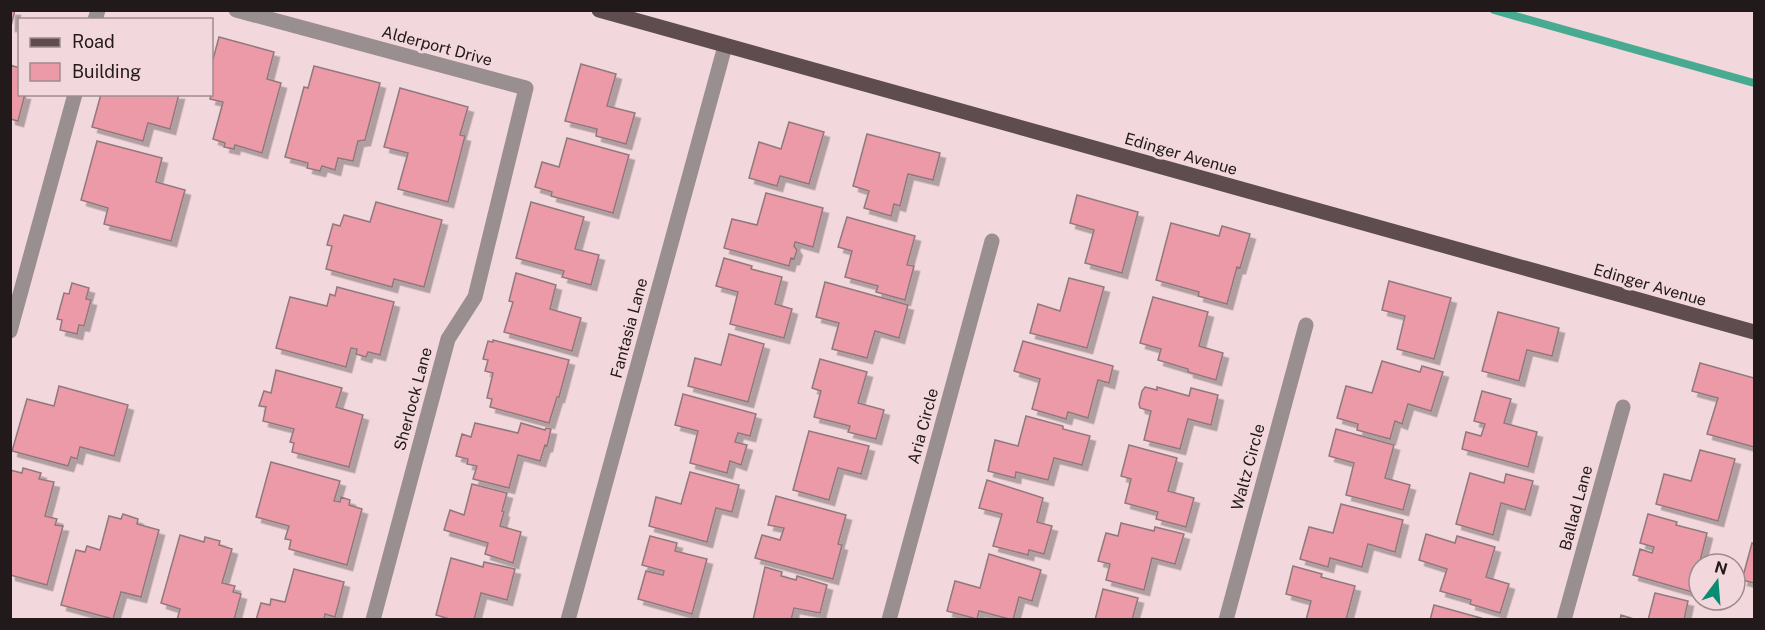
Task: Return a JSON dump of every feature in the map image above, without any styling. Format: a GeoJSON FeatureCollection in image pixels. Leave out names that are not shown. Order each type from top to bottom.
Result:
{"type":"FeatureCollection","features":[{"type":"Feature","properties":{"kind":"main road","name":"Edinger Avenue"},"geometry":{"type":"LineString","coordinates":[[598,10],[1755,333]]}},
{"type":"Feature","properties":{"kind":"street","name":"Alderport Drive"},"geometry":{"type":"LineString","coordinates":[[236,10],[526,88]]}},
{"type":"Feature","properties":{"kind":"street","name":"Fantasia Lane"},"geometry":{"type":"LineString","coordinates":[[568,620],[724,46]]}},
{"type":"Feature","properties":{"kind":"street","name":"Sherlock Lane"},"geometry":{"type":"LineString","coordinates":[[373,620],[448,339],[475,297],[526,88]]}},
{"type":"Feature","properties":{"kind":"street"},"geometry":{"type":"LineString","coordinates":[[10,331],[16,288],[74,96]]}},
{"type":"Feature","properties":{"kind":"street","name":"Aria Circle"},"geometry":{"type":"LineString","coordinates":[[889,620],[992,241]]}},
{"type":"Feature","properties":{"kind":"street","name":"Waltz Circle"},"geometry":{"type":"LineString","coordinates":[[1226,620],[1306,325]]}},
{"type":"Feature","properties":{"kind":"street","name":"Ballad Lane"},"geometry":{"type":"LineString","coordinates":[[1564,620],[1623,407]]}},
{"type":"Feature","properties":{"kind":"building"},"geometry":{"type":"Polygon","coordinates":[[[10,10],[15,10],[11,26],[10,26],[10,10]]]}},
{"type":"Feature","properties":{"kind":"building"},"geometry":{"type":"Polygon","coordinates":[[[219,37],[274,52],[267,79],[281,83],[262,153],[235,145],[234,149],[224,147],[225,143],[213,139],[223,102],[210,99],[213,96],[213,59],[219,37]]]}},
{"type":"Feature","properties":{"kind":"building"},"geometry":{"type":"Polygon","coordinates":[[[581,64],[616,74],[607,106],[635,113],[626,144],[596,136],[597,129],[565,121],[581,64]]]}},
{"type":"Feature","properties":{"kind":"building"},"geometry":{"type":"Polygon","coordinates":[[[10,65],[18,67],[18,96],[24,96],[18,121],[10,119],[10,65]]]}},
{"type":"Feature","properties":{"kind":"building"},"geometry":{"type":"Polygon","coordinates":[[[314,66],[380,83],[365,140],[358,141],[353,161],[338,158],[335,170],[322,166],[320,171],[307,168],[308,163],[285,157],[304,87],[308,88],[314,66]]]}},
{"type":"Feature","properties":{"kind":"building"},"geometry":{"type":"Polygon","coordinates":[[[400,88],[468,107],[460,135],[465,136],[448,202],[398,189],[408,153],[384,147],[400,88]]]}},
{"type":"Feature","properties":{"kind":"building"},"geometry":{"type":"Polygon","coordinates":[[[100,96],[178,96],[170,129],[148,123],[143,141],[92,127],[100,96]]]}},
{"type":"Feature","properties":{"kind":"building"},"geometry":{"type":"Polygon","coordinates":[[[789,122],[824,132],[809,184],[780,176],[777,186],[749,178],[759,142],[781,149],[789,122]]]}},
{"type":"Feature","properties":{"kind":"building"},"geometry":{"type":"Polygon","coordinates":[[[867,134],[940,153],[933,180],[908,174],[900,206],[894,204],[891,216],[864,208],[869,191],[853,186],[867,134]]]}},
{"type":"Feature","properties":{"kind":"building"},"geometry":{"type":"Polygon","coordinates":[[[567,138],[629,155],[613,213],[551,196],[552,192],[535,187],[542,162],[559,167],[567,138]]]}},
{"type":"Feature","properties":{"kind":"building"},"geometry":{"type":"Polygon","coordinates":[[[97,141],[162,158],[156,182],[185,190],[171,241],[104,224],[108,208],[81,200],[97,141]]]}},
{"type":"Feature","properties":{"kind":"building"},"geometry":{"type":"Polygon","coordinates":[[[766,193],[823,208],[813,247],[795,242],[794,246],[797,250],[789,266],[724,248],[732,219],[757,225],[766,193]]]}},
{"type":"Feature","properties":{"kind":"building"},"geometry":{"type":"Polygon","coordinates":[[[1077,195],[1138,212],[1122,273],[1085,263],[1094,230],[1070,223],[1077,195]]]}},
{"type":"Feature","properties":{"kind":"building"},"geometry":{"type":"Polygon","coordinates":[[[376,202],[442,220],[424,287],[394,279],[392,287],[326,269],[332,246],[327,245],[333,224],[340,226],[344,215],[370,222],[376,202]]]}},
{"type":"Feature","properties":{"kind":"building"},"geometry":{"type":"Polygon","coordinates":[[[531,202],[584,217],[575,249],[599,255],[591,285],[562,277],[564,271],[516,258],[531,202]]]}},
{"type":"Feature","properties":{"kind":"building"},"geometry":{"type":"Polygon","coordinates":[[[847,217],[915,236],[907,265],[914,266],[905,300],[876,292],[878,286],[845,277],[852,251],[838,247],[847,217]]]}},
{"type":"Feature","properties":{"kind":"building"},"geometry":{"type":"Polygon","coordinates":[[[1171,223],[1219,236],[1222,226],[1250,234],[1240,268],[1237,267],[1227,304],[1198,296],[1199,292],[1156,280],[1171,223]]]}},
{"type":"Feature","properties":{"kind":"building"},"geometry":{"type":"Polygon","coordinates":[[[724,258],[752,266],[751,269],[782,277],[775,304],[792,309],[784,338],[730,324],[738,292],[716,286],[724,258]]]}},
{"type":"Feature","properties":{"kind":"building"},"geometry":{"type":"Polygon","coordinates":[[[516,273],[556,285],[550,309],[581,318],[572,351],[504,332],[513,302],[509,301],[516,273]]]}},
{"type":"Feature","properties":{"kind":"building"},"geometry":{"type":"Polygon","coordinates":[[[1069,278],[1104,287],[1087,348],[1030,333],[1038,304],[1060,311],[1069,278]]]}},
{"type":"Feature","properties":{"kind":"building"},"geometry":{"type":"Polygon","coordinates":[[[1389,281],[1451,298],[1434,359],[1397,349],[1405,316],[1382,310],[1389,281]]]}},
{"type":"Feature","properties":{"kind":"building"},"geometry":{"type":"Polygon","coordinates":[[[825,282],[908,305],[899,338],[875,331],[867,358],[832,349],[839,323],[816,317],[825,282]]]}},
{"type":"Feature","properties":{"kind":"building"},"geometry":{"type":"Polygon","coordinates":[[[72,283],[89,288],[86,299],[91,300],[84,326],[79,325],[77,334],[60,330],[62,320],[57,319],[64,293],[69,294],[72,283]]]}},
{"type":"Feature","properties":{"kind":"building"},"geometry":{"type":"Polygon","coordinates":[[[337,287],[394,302],[380,355],[368,352],[366,357],[356,354],[357,349],[351,348],[346,367],[276,348],[290,297],[327,306],[330,294],[335,296],[337,287]]]}},
{"type":"Feature","properties":{"kind":"building"},"geometry":{"type":"Polygon","coordinates":[[[1153,297],[1208,312],[1199,346],[1223,353],[1216,380],[1158,360],[1161,349],[1140,343],[1153,297]]]}},
{"type":"Feature","properties":{"kind":"building"},"geometry":{"type":"Polygon","coordinates":[[[1498,312],[1559,328],[1552,356],[1527,350],[1519,381],[1482,371],[1498,312]]]}},
{"type":"Feature","properties":{"kind":"building"},"geometry":{"type":"Polygon","coordinates":[[[729,334],[764,344],[748,402],[688,386],[695,358],[721,365],[729,334]]]}},
{"type":"Feature","properties":{"kind":"building"},"geometry":{"type":"Polygon","coordinates":[[[493,340],[569,360],[549,423],[490,407],[492,399],[487,398],[493,373],[485,371],[488,360],[483,359],[488,341],[493,342],[493,340]]]}},
{"type":"Feature","properties":{"kind":"building"},"geometry":{"type":"Polygon","coordinates":[[[1023,341],[1113,366],[1109,383],[1098,380],[1088,418],[1068,412],[1066,419],[1032,409],[1040,379],[1014,371],[1023,341]]]}},
{"type":"Feature","properties":{"kind":"building"},"geometry":{"type":"Polygon","coordinates":[[[820,359],[867,372],[858,403],[884,410],[876,439],[848,432],[850,426],[814,417],[821,391],[812,388],[820,359]]]}},
{"type":"Feature","properties":{"kind":"building"},"geometry":{"type":"Polygon","coordinates":[[[1382,361],[1420,372],[1422,366],[1443,372],[1431,411],[1408,404],[1402,424],[1395,421],[1390,439],[1357,430],[1358,424],[1337,418],[1346,386],[1372,393],[1382,361]]]}},
{"type":"Feature","properties":{"kind":"building"},"geometry":{"type":"Polygon","coordinates":[[[1700,363],[1754,378],[1754,447],[1707,434],[1718,398],[1692,391],[1700,363]]]}},
{"type":"Feature","properties":{"kind":"building"},"geometry":{"type":"Polygon","coordinates":[[[276,370],[342,388],[336,407],[363,415],[349,467],[292,452],[294,443],[290,442],[294,429],[263,421],[266,407],[259,406],[264,391],[271,393],[276,370]]]}},
{"type":"Feature","properties":{"kind":"building"},"geometry":{"type":"Polygon","coordinates":[[[59,386],[128,405],[114,456],[80,447],[77,459],[71,457],[68,466],[12,451],[27,399],[54,406],[59,386]]]}},
{"type":"Feature","properties":{"kind":"building"},"geometry":{"type":"Polygon","coordinates":[[[1145,387],[1157,390],[1157,387],[1189,396],[1191,388],[1218,395],[1211,425],[1188,419],[1180,449],[1144,440],[1151,411],[1140,408],[1139,404],[1145,387]]]}},
{"type":"Feature","properties":{"kind":"building"},"geometry":{"type":"Polygon","coordinates":[[[1482,391],[1511,399],[1504,423],[1537,432],[1528,467],[1462,449],[1466,432],[1481,436],[1485,424],[1474,421],[1482,391]]]}},
{"type":"Feature","properties":{"kind":"building"},"geometry":{"type":"Polygon","coordinates":[[[683,394],[756,414],[750,436],[738,433],[735,442],[747,445],[741,465],[730,461],[727,473],[690,463],[698,431],[675,425],[683,394]]]}},
{"type":"Feature","properties":{"kind":"building"},"geometry":{"type":"Polygon","coordinates":[[[1026,416],[1090,436],[1082,465],[1054,458],[1048,480],[1016,472],[1015,478],[988,471],[995,440],[1018,446],[1026,416]]]}},
{"type":"Feature","properties":{"kind":"building"},"geometry":{"type":"Polygon","coordinates":[[[475,423],[518,433],[521,423],[545,430],[546,428],[551,429],[540,461],[518,455],[509,488],[473,479],[477,466],[467,464],[468,459],[456,456],[462,434],[471,437],[475,423]]]}},
{"type":"Feature","properties":{"kind":"building"},"geometry":{"type":"Polygon","coordinates":[[[1336,429],[1394,445],[1385,478],[1410,485],[1403,510],[1346,495],[1354,463],[1329,456],[1336,429]]]}},
{"type":"Feature","properties":{"kind":"building"},"geometry":{"type":"Polygon","coordinates":[[[809,431],[869,446],[861,474],[838,468],[829,500],[793,490],[809,431]]]}},
{"type":"Feature","properties":{"kind":"building"},"geometry":{"type":"Polygon","coordinates":[[[1129,445],[1177,458],[1168,491],[1194,498],[1186,527],[1156,519],[1158,512],[1125,503],[1131,479],[1121,476],[1129,445]]]}},
{"type":"Feature","properties":{"kind":"building"},"geometry":{"type":"Polygon","coordinates":[[[1700,450],[1735,459],[1718,521],[1656,504],[1664,474],[1691,481],[1700,450]]]}},
{"type":"Feature","properties":{"kind":"building"},"geometry":{"type":"Polygon","coordinates":[[[271,462],[340,481],[334,501],[340,502],[341,497],[350,500],[349,505],[362,509],[347,565],[289,549],[291,540],[285,539],[289,526],[256,517],[271,462]]]}},
{"type":"Feature","properties":{"kind":"building"},"geometry":{"type":"Polygon","coordinates":[[[23,468],[41,473],[39,479],[54,482],[45,516],[57,519],[55,525],[63,526],[47,585],[10,575],[10,470],[22,473],[23,468]]]}},
{"type":"Feature","properties":{"kind":"building"},"geometry":{"type":"Polygon","coordinates":[[[690,472],[739,485],[732,512],[716,508],[707,542],[649,526],[656,497],[681,504],[690,472]]]}},
{"type":"Feature","properties":{"kind":"building"},"geometry":{"type":"Polygon","coordinates":[[[1470,473],[1504,483],[1506,474],[1533,481],[1525,510],[1501,503],[1493,535],[1456,524],[1470,473]]]}},
{"type":"Feature","properties":{"kind":"building"},"geometry":{"type":"Polygon","coordinates":[[[987,480],[1043,498],[1037,522],[1052,526],[1044,554],[1029,550],[1028,555],[993,546],[1002,514],[979,508],[987,480]]]}},
{"type":"Feature","properties":{"kind":"building"},"geometry":{"type":"Polygon","coordinates":[[[472,484],[507,493],[500,526],[521,532],[513,563],[485,554],[488,543],[444,530],[450,510],[464,515],[472,484]]]}},
{"type":"Feature","properties":{"kind":"building"},"geometry":{"type":"Polygon","coordinates":[[[776,496],[846,515],[838,544],[842,545],[833,579],[755,558],[762,535],[780,540],[784,528],[768,525],[776,496]]]}},
{"type":"Feature","properties":{"kind":"building"},"geometry":{"type":"Polygon","coordinates":[[[1341,504],[1403,520],[1395,552],[1368,544],[1362,567],[1330,558],[1328,567],[1300,559],[1309,527],[1333,533],[1341,504]]]}},
{"type":"Feature","properties":{"kind":"building"},"geometry":{"type":"Polygon","coordinates":[[[123,514],[138,519],[137,524],[159,530],[141,597],[121,592],[113,619],[61,605],[76,550],[85,552],[87,546],[100,550],[109,516],[121,519],[123,514]]]}},
{"type":"Feature","properties":{"kind":"building"},"geometry":{"type":"Polygon","coordinates":[[[1648,514],[1677,522],[1676,525],[1707,533],[1702,552],[1687,552],[1687,591],[1633,575],[1640,549],[1652,553],[1654,547],[1640,543],[1648,514]]]}},
{"type":"Feature","properties":{"kind":"building"},"geometry":{"type":"Polygon","coordinates":[[[1121,523],[1154,531],[1155,527],[1184,534],[1175,564],[1152,558],[1144,590],[1106,580],[1110,564],[1098,561],[1106,533],[1118,536],[1121,523]]]}},
{"type":"Feature","properties":{"kind":"building"},"geometry":{"type":"Polygon","coordinates":[[[1426,534],[1455,543],[1457,536],[1495,547],[1486,577],[1509,584],[1500,613],[1470,604],[1471,600],[1440,591],[1447,569],[1419,560],[1426,534]]]}},
{"type":"Feature","properties":{"kind":"building"},"geometry":{"type":"Polygon","coordinates":[[[180,535],[204,542],[205,537],[220,541],[219,545],[232,549],[222,583],[235,586],[233,592],[241,594],[234,620],[177,620],[180,609],[161,603],[180,535]]]}},
{"type":"Feature","properties":{"kind":"building"},"geometry":{"type":"Polygon","coordinates":[[[650,536],[677,543],[675,551],[707,559],[692,614],[638,599],[646,571],[663,575],[664,571],[642,565],[650,536]]]}},
{"type":"Feature","properties":{"kind":"building"},"geometry":{"type":"Polygon","coordinates":[[[1752,543],[1754,544],[1754,583],[1747,581],[1747,562],[1752,543]]]}},
{"type":"Feature","properties":{"kind":"building"},"geometry":{"type":"Polygon","coordinates":[[[989,554],[1041,570],[1032,601],[1019,597],[1013,620],[979,611],[977,619],[947,611],[955,581],[980,588],[989,554]]]}},
{"type":"Feature","properties":{"kind":"building"},"geometry":{"type":"Polygon","coordinates":[[[451,558],[483,567],[484,562],[515,569],[507,600],[481,593],[474,620],[453,620],[436,615],[451,558]]]}},
{"type":"Feature","properties":{"kind":"building"},"geometry":{"type":"Polygon","coordinates":[[[1293,566],[1322,574],[1321,577],[1355,586],[1346,620],[1306,620],[1311,601],[1286,594],[1293,566]]]}},
{"type":"Feature","properties":{"kind":"building"},"geometry":{"type":"Polygon","coordinates":[[[765,567],[782,572],[781,576],[796,580],[797,576],[827,585],[820,613],[794,608],[791,620],[753,620],[765,567]]]}},
{"type":"Feature","properties":{"kind":"building"},"geometry":{"type":"Polygon","coordinates":[[[294,569],[344,582],[335,617],[325,614],[324,620],[256,620],[261,603],[270,605],[271,599],[285,602],[294,569]]]}},
{"type":"Feature","properties":{"kind":"building"},"geometry":{"type":"Polygon","coordinates":[[[1103,589],[1138,598],[1132,620],[1095,620],[1103,589]]]}},
{"type":"Feature","properties":{"kind":"building"},"geometry":{"type":"Polygon","coordinates":[[[1655,593],[1687,601],[1684,620],[1648,620],[1655,593]]]}},
{"type":"Feature","properties":{"kind":"building"},"geometry":{"type":"Polygon","coordinates":[[[1434,605],[1488,620],[1430,620],[1434,605]]]}},
{"type":"Feature","properties":{"kind":"building"},"geometry":{"type":"Polygon","coordinates":[[[1621,615],[1637,620],[1620,620],[1621,615]]]}},
{"type":"Feature","properties":{"kind":"waterway"},"geometry":{"type":"LineString","coordinates":[[1494,10],[1754,83]]}}]}
